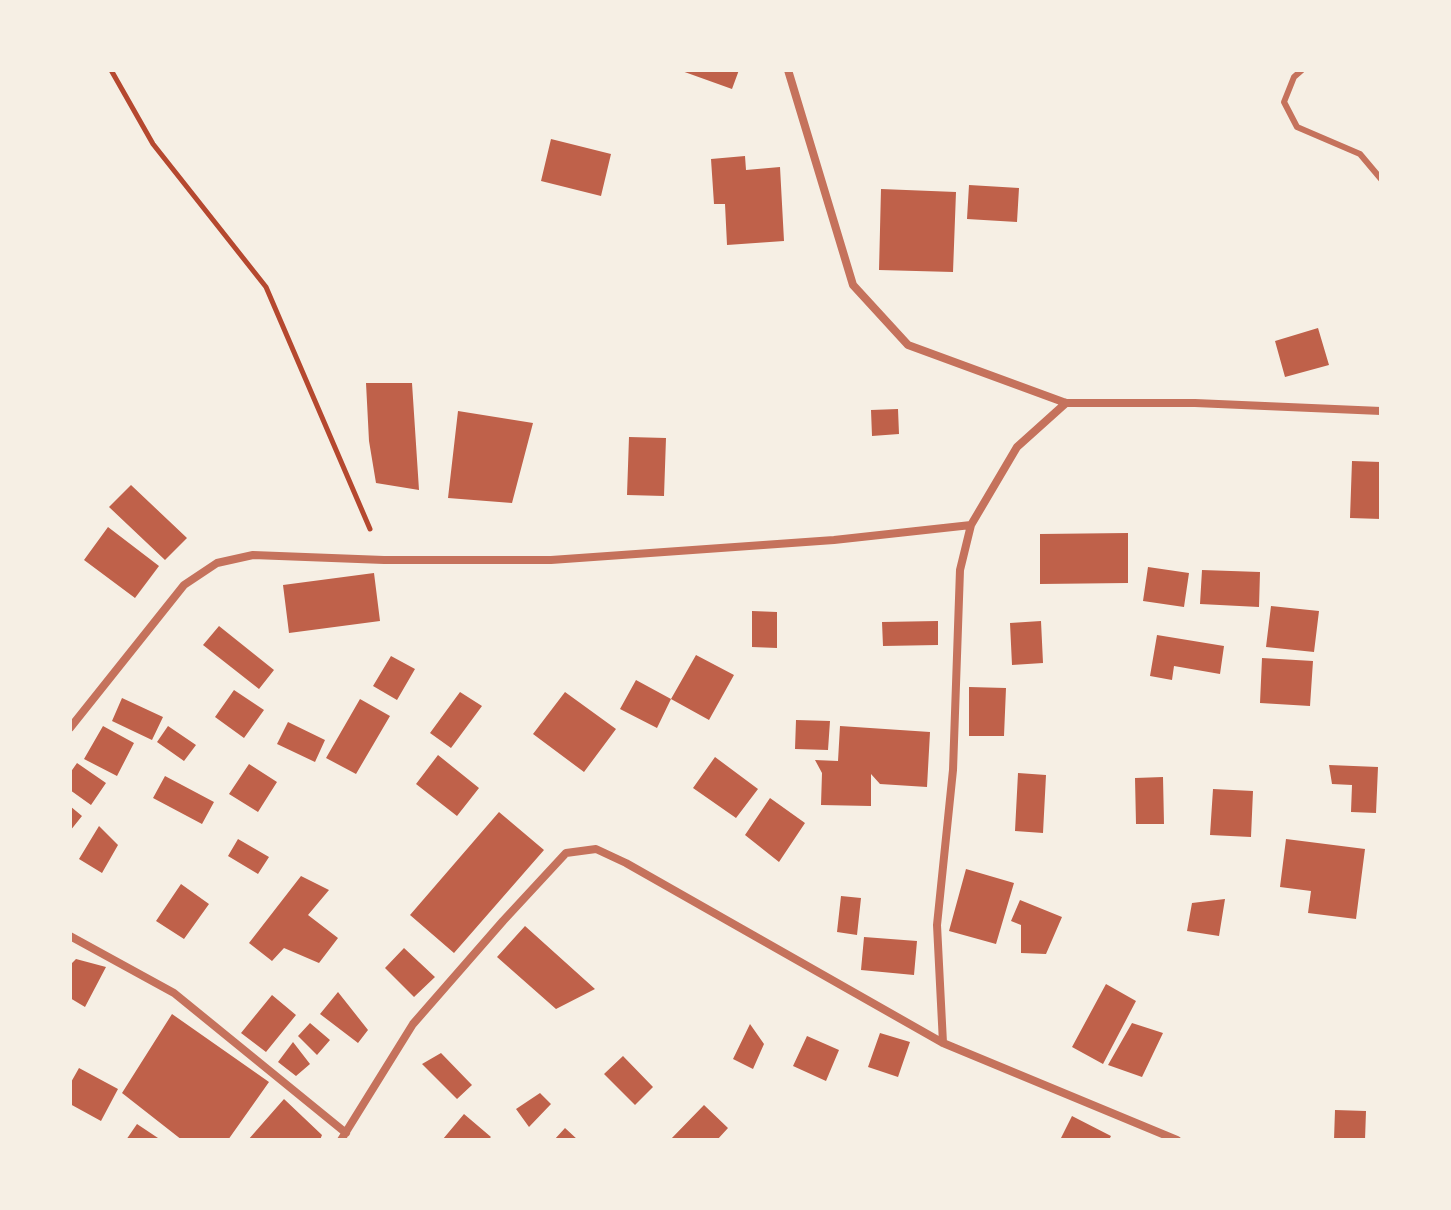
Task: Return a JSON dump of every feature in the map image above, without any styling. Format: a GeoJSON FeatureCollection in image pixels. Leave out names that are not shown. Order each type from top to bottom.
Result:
{"type":"FeatureCollection","features":[{"type":"Feature","properties":{"kind":"street"},"geometry":{"type":"LineString","coordinates":[[788,70],[853,285],[908,345],[1066,403],[1195,403],[1381,411]]}},
{"type":"Feature","properties":{"kind":"street"},"geometry":{"type":"LineString","coordinates":[[943,1043],[937,925],[953,770],[960,570],[971,525],[1017,447],[1066,403]]}},
{"type":"Feature","properties":{"kind":"street"},"geometry":{"type":"LineString","coordinates":[[70,728],[184,585],[217,563],[253,555],[384,560],[551,560],[834,540],[971,525]]}},
{"type":"Feature","properties":{"kind":"street"},"geometry":{"type":"LineString","coordinates":[[70,936],[174,993],[344,1136],[413,1024],[503,921],[566,853],[596,849],[626,863],[943,1043],[1177,1140]]}},
{"type":"Feature","properties":{"kind":"lane"},"geometry":{"type":"LineString","coordinates":[[1302,70],[1294,77],[1284,102],[1297,127],[1360,154],[1381,179]]}},
{"type":"Feature","properties":{"kind":"path"},"geometry":{"type":"LineString","coordinates":[[111,70],[153,144],[266,287],[384,560]]}},
{"type":"Feature","properties":{"kind":"building"},"geometry":{"type":"Polygon","coordinates":[[[679,70],[739,70],[732,89],[679,70]]]}},
{"type":"Feature","properties":{"kind":"building"},"geometry":{"type":"Polygon","coordinates":[[[551,139],[611,154],[601,196],[541,181],[551,139]]]}},
{"type":"Feature","properties":{"kind":"building"},"geometry":{"type":"Polygon","coordinates":[[[745,156],[746,170],[780,167],[784,241],[727,245],[725,204],[714,204],[711,159],[745,156]]]}},
{"type":"Feature","properties":{"kind":"building"},"geometry":{"type":"Polygon","coordinates":[[[969,185],[1019,188],[1017,222],[967,219],[969,185]]]}},
{"type":"Feature","properties":{"kind":"building"},"geometry":{"type":"Polygon","coordinates":[[[881,189],[956,192],[953,272],[879,270],[881,189]]]}},
{"type":"Feature","properties":{"kind":"building"},"geometry":{"type":"Polygon","coordinates":[[[1318,328],[1329,365],[1285,377],[1275,341],[1318,328]]]}},
{"type":"Feature","properties":{"kind":"building"},"geometry":{"type":"Polygon","coordinates":[[[366,383],[412,383],[419,490],[376,483],[369,441],[366,383]]]}},
{"type":"Feature","properties":{"kind":"building"},"geometry":{"type":"Polygon","coordinates":[[[898,409],[899,434],[872,436],[871,410],[898,409]]]}},
{"type":"Feature","properties":{"kind":"building"},"geometry":{"type":"Polygon","coordinates":[[[458,411],[533,423],[512,503],[448,498],[458,411]]]}},
{"type":"Feature","properties":{"kind":"building"},"geometry":{"type":"Polygon","coordinates":[[[629,437],[666,438],[664,496],[627,495],[629,437]]]}},
{"type":"Feature","properties":{"kind":"building"},"geometry":{"type":"Polygon","coordinates":[[[1352,461],[1381,462],[1381,519],[1350,518],[1352,461]]]}},
{"type":"Feature","properties":{"kind":"building"},"geometry":{"type":"Polygon","coordinates":[[[131,485],[187,538],[165,560],[109,507],[131,485]]]}},
{"type":"Feature","properties":{"kind":"building"},"geometry":{"type":"Polygon","coordinates":[[[108,527],[159,566],[135,598],[84,560],[108,527]]]}},
{"type":"Feature","properties":{"kind":"building"},"geometry":{"type":"Polygon","coordinates":[[[1128,533],[1128,583],[1040,584],[1040,534],[1128,533]]]}},
{"type":"Feature","properties":{"kind":"building"},"geometry":{"type":"Polygon","coordinates":[[[1148,567],[1189,573],[1184,607],[1143,601],[1148,567]]]}},
{"type":"Feature","properties":{"kind":"building"},"geometry":{"type":"Polygon","coordinates":[[[1202,570],[1260,572],[1259,607],[1200,604],[1202,570]]]}},
{"type":"Feature","properties":{"kind":"building"},"geometry":{"type":"Polygon","coordinates":[[[374,573],[380,621],[289,633],[283,585],[374,573]]]}},
{"type":"Feature","properties":{"kind":"building"},"geometry":{"type":"Polygon","coordinates":[[[1271,606],[1319,611],[1314,652],[1266,647],[1271,606]]]}},
{"type":"Feature","properties":{"kind":"building"},"geometry":{"type":"Polygon","coordinates":[[[752,611],[777,612],[777,648],[752,647],[752,611]]]}},
{"type":"Feature","properties":{"kind":"building"},"geometry":{"type":"Polygon","coordinates":[[[938,621],[938,645],[883,646],[882,622],[938,621]]]}},
{"type":"Feature","properties":{"kind":"building"},"geometry":{"type":"Polygon","coordinates":[[[1041,621],[1043,663],[1012,665],[1010,623],[1041,621]]]}},
{"type":"Feature","properties":{"kind":"building"},"geometry":{"type":"Polygon","coordinates":[[[219,626],[274,670],[259,689],[203,645],[219,626]]]}},
{"type":"Feature","properties":{"kind":"building"},"geometry":{"type":"Polygon","coordinates":[[[1157,635],[1224,646],[1220,674],[1174,666],[1172,680],[1150,676],[1157,635]]]}},
{"type":"Feature","properties":{"kind":"building"},"geometry":{"type":"Polygon","coordinates":[[[696,655],[734,675],[709,720],[671,699],[696,655]]]}},
{"type":"Feature","properties":{"kind":"building"},"geometry":{"type":"Polygon","coordinates":[[[391,656],[415,669],[397,700],[373,686],[391,656]]]}},
{"type":"Feature","properties":{"kind":"building"},"geometry":{"type":"Polygon","coordinates":[[[1262,658],[1313,661],[1310,706],[1260,703],[1262,658]]]}},
{"type":"Feature","properties":{"kind":"building"},"geometry":{"type":"Polygon","coordinates":[[[636,680],[671,699],[657,728],[620,709],[636,680]]]}},
{"type":"Feature","properties":{"kind":"building"},"geometry":{"type":"Polygon","coordinates":[[[969,687],[1006,688],[1004,736],[969,736],[969,687]]]}},
{"type":"Feature","properties":{"kind":"building"},"geometry":{"type":"Polygon","coordinates":[[[234,690],[264,710],[244,738],[215,717],[234,690]]]}},
{"type":"Feature","properties":{"kind":"building"},"geometry":{"type":"Polygon","coordinates":[[[460,692],[482,706],[451,748],[430,733],[460,692]]]}},
{"type":"Feature","properties":{"kind":"building"},"geometry":{"type":"Polygon","coordinates":[[[565,692],[616,729],[584,772],[533,734],[565,692]]]}},
{"type":"Feature","properties":{"kind":"building"},"geometry":{"type":"Polygon","coordinates":[[[122,698],[163,717],[152,740],[112,721],[122,698]]]}},
{"type":"Feature","properties":{"kind":"building"},"geometry":{"type":"Polygon","coordinates":[[[360,699],[390,716],[356,774],[326,758],[360,699]]]}},
{"type":"Feature","properties":{"kind":"building"},"geometry":{"type":"Polygon","coordinates":[[[796,720],[830,721],[828,750],[795,749],[796,720]]]}},
{"type":"Feature","properties":{"kind":"building"},"geometry":{"type":"Polygon","coordinates":[[[288,722],[325,740],[315,762],[277,744],[288,722]]]}},
{"type":"Feature","properties":{"kind":"building"},"geometry":{"type":"Polygon","coordinates":[[[103,726],[134,743],[117,776],[84,759],[103,726]]]}},
{"type":"Feature","properties":{"kind":"building"},"geometry":{"type":"Polygon","coordinates":[[[168,726],[196,745],[184,761],[157,742],[168,726]]]}},
{"type":"Feature","properties":{"kind":"building"},"geometry":{"type":"Polygon","coordinates":[[[840,726],[930,732],[927,787],[880,784],[871,774],[871,806],[821,805],[822,773],[815,760],[838,761],[840,726]]]}},
{"type":"Feature","properties":{"kind":"building"},"geometry":{"type":"Polygon","coordinates":[[[438,755],[479,788],[457,816],[416,784],[438,755]]]}},
{"type":"Feature","properties":{"kind":"building"},"geometry":{"type":"Polygon","coordinates":[[[715,757],[758,789],[736,818],[693,788],[715,757]]]}},
{"type":"Feature","properties":{"kind":"building"},"geometry":{"type":"Polygon","coordinates":[[[77,763],[106,783],[91,805],[70,790],[70,773],[77,763]]]}},
{"type":"Feature","properties":{"kind":"building"},"geometry":{"type":"Polygon","coordinates":[[[249,764],[277,782],[258,812],[229,794],[249,764]]]}},
{"type":"Feature","properties":{"kind":"building"},"geometry":{"type":"Polygon","coordinates":[[[1329,765],[1378,767],[1376,813],[1351,812],[1352,785],[1332,784],[1329,765]]]}},
{"type":"Feature","properties":{"kind":"building"},"geometry":{"type":"Polygon","coordinates":[[[1018,773],[1046,775],[1043,833],[1015,831],[1018,773]]]}},
{"type":"Feature","properties":{"kind":"building"},"geometry":{"type":"Polygon","coordinates":[[[165,776],[214,802],[202,824],[153,798],[165,776]]]}},
{"type":"Feature","properties":{"kind":"building"},"geometry":{"type":"Polygon","coordinates":[[[1163,777],[1164,824],[1136,824],[1135,778],[1163,777]]]}},
{"type":"Feature","properties":{"kind":"building"},"geometry":{"type":"Polygon","coordinates":[[[1213,789],[1253,791],[1251,837],[1210,835],[1213,789]]]}},
{"type":"Feature","properties":{"kind":"building"},"geometry":{"type":"Polygon","coordinates":[[[770,798],[805,823],[779,862],[745,835],[770,798]]]}},
{"type":"Feature","properties":{"kind":"building"},"geometry":{"type":"Polygon","coordinates":[[[70,806],[82,816],[70,831],[70,806]]]}},
{"type":"Feature","properties":{"kind":"building"},"geometry":{"type":"Polygon","coordinates":[[[499,812],[544,850],[454,953],[410,915],[499,812]]]}},
{"type":"Feature","properties":{"kind":"building"},"geometry":{"type":"Polygon","coordinates":[[[99,826],[118,845],[102,873],[79,859],[99,826]]]}},
{"type":"Feature","properties":{"kind":"building"},"geometry":{"type":"Polygon","coordinates":[[[238,839],[269,857],[258,874],[228,856],[238,839]]]}},
{"type":"Feature","properties":{"kind":"building"},"geometry":{"type":"Polygon","coordinates":[[[1286,839],[1365,849],[1356,919],[1308,913],[1311,891],[1280,887],[1286,839]]]}},
{"type":"Feature","properties":{"kind":"building"},"geometry":{"type":"Polygon","coordinates":[[[966,869],[1014,883],[996,944],[949,931],[966,869]]]}},
{"type":"Feature","properties":{"kind":"building"},"geometry":{"type":"Polygon","coordinates":[[[301,876],[329,890],[308,915],[338,938],[319,963],[284,948],[272,961],[249,943],[301,876]]]}},
{"type":"Feature","properties":{"kind":"building"},"geometry":{"type":"Polygon","coordinates":[[[181,884],[209,904],[184,939],[156,921],[181,884]]]}},
{"type":"Feature","properties":{"kind":"building"},"geometry":{"type":"Polygon","coordinates":[[[841,896],[861,898],[857,935],[837,932],[841,896]]]}},
{"type":"Feature","properties":{"kind":"building"},"geometry":{"type":"Polygon","coordinates":[[[1225,899],[1219,936],[1187,931],[1192,903],[1225,899]]]}},
{"type":"Feature","properties":{"kind":"building"},"geometry":{"type":"Polygon","coordinates":[[[1020,900],[1062,917],[1046,954],[1021,953],[1021,925],[1011,921],[1020,900]]]}},
{"type":"Feature","properties":{"kind":"building"},"geometry":{"type":"Polygon","coordinates":[[[525,926],[595,989],[556,1009],[497,957],[525,926]]]}},
{"type":"Feature","properties":{"kind":"building"},"geometry":{"type":"Polygon","coordinates":[[[864,937],[917,941],[914,975],[861,970],[864,937]]]}},
{"type":"Feature","properties":{"kind":"building"},"geometry":{"type":"Polygon","coordinates":[[[404,948],[435,977],[414,997],[385,968],[404,948]]]}},
{"type":"Feature","properties":{"kind":"building"},"geometry":{"type":"Polygon","coordinates":[[[76,959],[106,967],[85,1007],[70,998],[70,965],[76,959]]]}},
{"type":"Feature","properties":{"kind":"building"},"geometry":{"type":"Polygon","coordinates":[[[1106,984],[1136,1001],[1103,1064],[1072,1047],[1106,984]]]}},
{"type":"Feature","properties":{"kind":"building"},"geometry":{"type":"Polygon","coordinates":[[[338,992],[368,1030],[358,1043],[320,1014],[338,992]]]}},
{"type":"Feature","properties":{"kind":"building"},"geometry":{"type":"Polygon","coordinates":[[[272,995],[296,1015],[266,1052],[241,1033],[272,995]]]}},
{"type":"Feature","properties":{"kind":"building"},"geometry":{"type":"Polygon","coordinates":[[[172,1014],[269,1082],[228,1140],[182,1140],[122,1093],[172,1014]]]}},
{"type":"Feature","properties":{"kind":"building"},"geometry":{"type":"Polygon","coordinates":[[[310,1023],[330,1040],[317,1055],[298,1036],[310,1023]]]}},
{"type":"Feature","properties":{"kind":"building"},"geometry":{"type":"Polygon","coordinates":[[[1132,1023],[1163,1033],[1142,1077],[1108,1065],[1132,1023]]]}},
{"type":"Feature","properties":{"kind":"building"},"geometry":{"type":"Polygon","coordinates":[[[750,1024],[764,1044],[753,1069],[733,1059],[750,1024]]]}},
{"type":"Feature","properties":{"kind":"building"},"geometry":{"type":"Polygon","coordinates":[[[880,1033],[910,1042],[898,1077],[868,1067],[880,1033]]]}},
{"type":"Feature","properties":{"kind":"building"},"geometry":{"type":"Polygon","coordinates":[[[807,1036],[839,1050],[826,1081],[793,1066],[807,1036]]]}},
{"type":"Feature","properties":{"kind":"building"},"geometry":{"type":"Polygon","coordinates":[[[293,1042],[310,1064],[296,1076],[278,1062],[293,1042]]]}},
{"type":"Feature","properties":{"kind":"building"},"geometry":{"type":"Polygon","coordinates":[[[441,1053],[472,1085],[457,1099],[422,1064],[441,1053]]]}},
{"type":"Feature","properties":{"kind":"building"},"geometry":{"type":"Polygon","coordinates":[[[623,1056],[653,1087],[635,1105],[604,1074],[623,1056]]]}},
{"type":"Feature","properties":{"kind":"building"},"geometry":{"type":"Polygon","coordinates":[[[79,1068],[118,1089],[101,1121],[70,1104],[70,1084],[79,1068]]]}},
{"type":"Feature","properties":{"kind":"building"},"geometry":{"type":"Polygon","coordinates":[[[540,1093],[551,1104],[529,1127],[516,1109],[540,1093]]]}},
{"type":"Feature","properties":{"kind":"building"},"geometry":{"type":"Polygon","coordinates":[[[284,1099],[322,1135],[320,1140],[248,1140],[284,1099]]]}},
{"type":"Feature","properties":{"kind":"building"},"geometry":{"type":"Polygon","coordinates":[[[704,1105],[728,1128],[717,1140],[670,1140],[704,1105]]]}},
{"type":"Feature","properties":{"kind":"building"},"geometry":{"type":"Polygon","coordinates":[[[1335,1110],[1366,1111],[1365,1140],[1334,1140],[1335,1110]]]}},
{"type":"Feature","properties":{"kind":"building"},"geometry":{"type":"Polygon","coordinates":[[[464,1114],[491,1137],[488,1140],[443,1139],[464,1114]]]}},
{"type":"Feature","properties":{"kind":"building"},"geometry":{"type":"Polygon","coordinates":[[[1072,1116],[1111,1136],[1109,1140],[1060,1140],[1072,1116]]]}},
{"type":"Feature","properties":{"kind":"building"},"geometry":{"type":"Polygon","coordinates":[[[137,1124],[161,1140],[126,1140],[137,1124]]]}},
{"type":"Feature","properties":{"kind":"building"},"geometry":{"type":"Polygon","coordinates":[[[565,1128],[578,1140],[554,1140],[565,1128]]]}}]}
